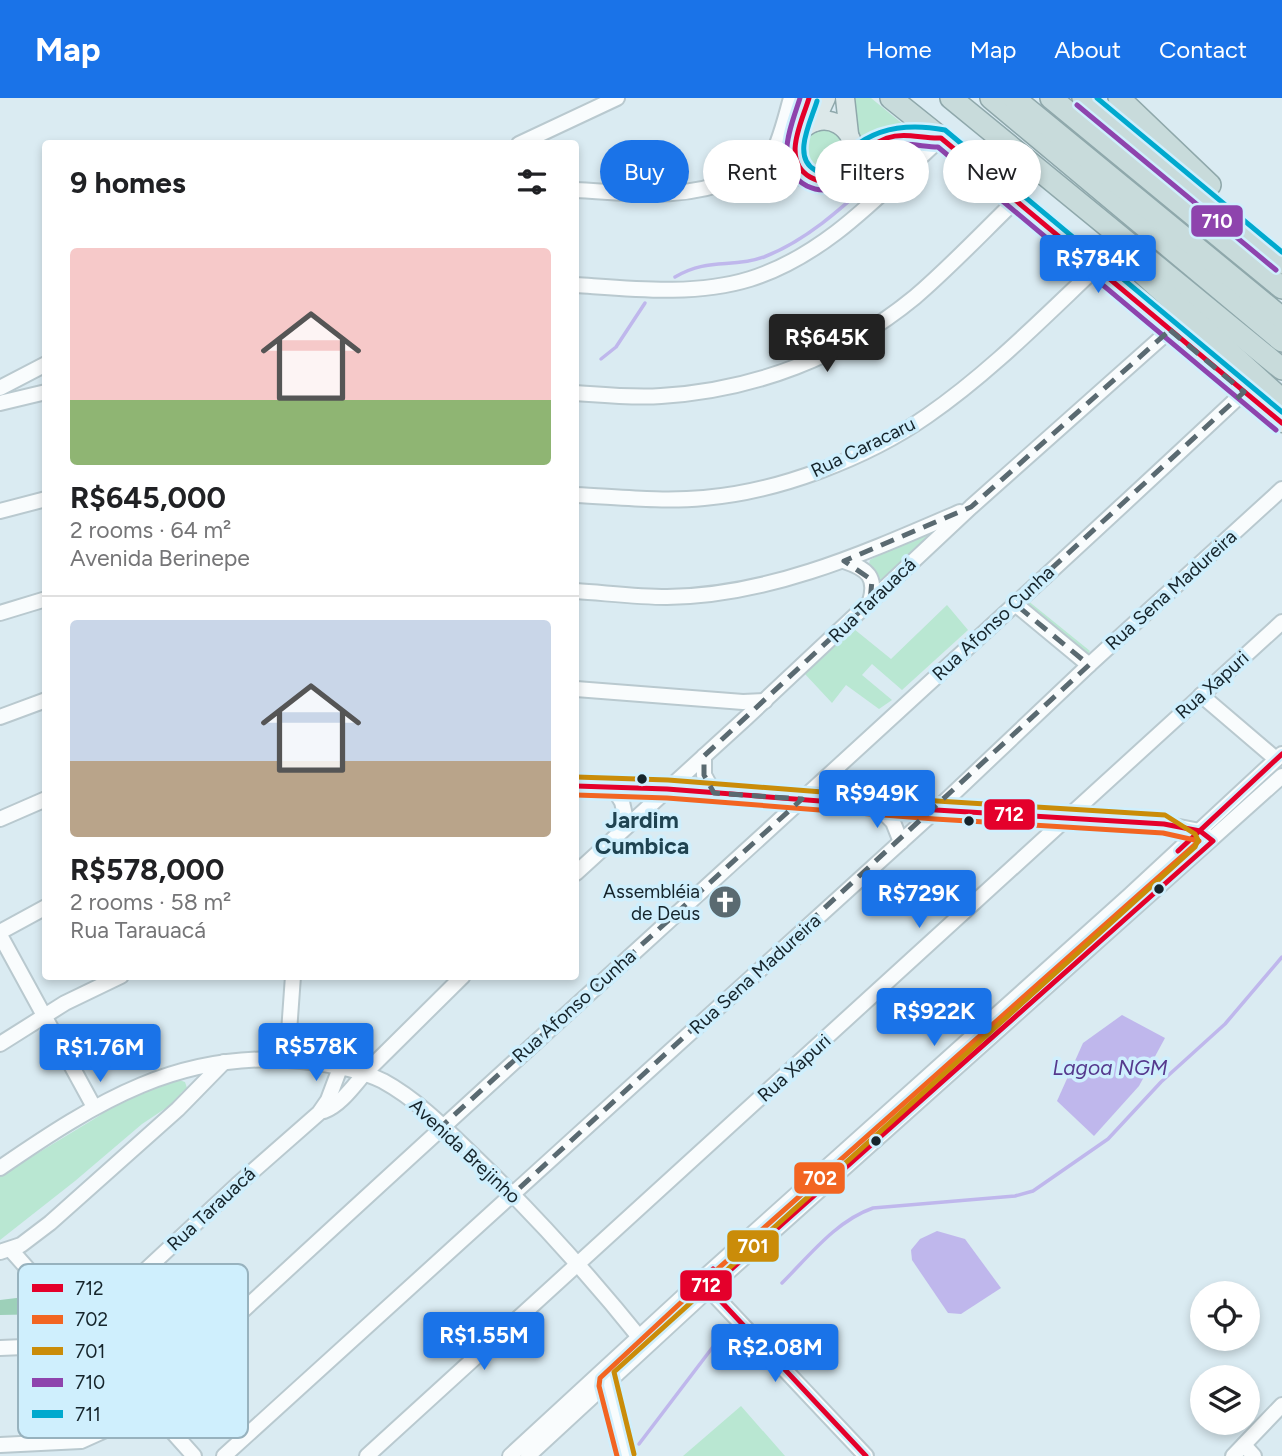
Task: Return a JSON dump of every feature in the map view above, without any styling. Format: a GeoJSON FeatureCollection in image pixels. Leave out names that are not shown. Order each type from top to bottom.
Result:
{"type":"FeatureCollection","features":[{"type":"Feature","properties":{"kind":"highway"},"geometry":{"type":"LineString","coordinates":[[891,98],[941,138]]}},
{"type":"Feature","properties":{"kind":"highway"},"geometry":{"type":"LineString","coordinates":[[951,98],[1003,140]]}},
{"type":"Feature","properties":{"kind":"highway"},"geometry":{"type":"LineString","coordinates":[[991,98],[1282,341]]}},
{"type":"Feature","properties":{"kind":"highway"},"geometry":{"type":"LineString","coordinates":[[1014,98],[1282,318]]}},
{"type":"Feature","properties":{"kind":"highway"},"geometry":{"type":"LineString","coordinates":[[1051,98],[1282,288]]}},
{"type":"Feature","properties":{"kind":"highway"},"geometry":{"type":"LineString","coordinates":[[1083,98],[1282,261]]}},
{"type":"Feature","properties":{"kind":"highway"},"geometry":{"type":"LineString","coordinates":[[1119,98],[1274,247],[1282,261]]}},
{"type":"Feature","properties":{"kind":"highway"},"geometry":{"type":"LineString","coordinates":[[1041,171],[1282,369]]}},
{"type":"Feature","properties":{"kind":"highway"},"geometry":{"type":"LineString","coordinates":[[1041,174],[1076,213],[1282,400]]}},
{"type":"Feature","properties":{"kind":"main road"},"geometry":{"type":"LineString","coordinates":[[809,98],[800,124],[808,126],[830,121],[837,123],[849,134]]}},
{"type":"Feature","properties":{"kind":"main road"},"geometry":{"type":"LineString","coordinates":[[814,179],[804,173],[796,161],[794,148],[826,98]]}},
{"type":"Feature","properties":{"kind":"main road"},"geometry":{"type":"LineString","coordinates":[[845,98],[852,140]]}},
{"type":"Feature","properties":{"kind":"main road"},"geometry":{"type":"LineString","coordinates":[[884,140],[915,135],[943,140]]}},
{"type":"Feature","properties":{"kind":"main road"},"geometry":{"type":"LineString","coordinates":[[801,177],[814,179]]}},
{"type":"Feature","properties":{"kind":"main road"},"geometry":{"type":"LineString","coordinates":[[1017,203],[1282,423]]}},
{"type":"Feature","properties":{"kind":"street"},"geometry":{"type":"LineString","coordinates":[[528,140],[617,98]]}},
{"type":"Feature","properties":{"kind":"street"},"geometry":{"type":"LineString","coordinates":[[778,140],[791,98]]}},
{"type":"Feature","properties":{"kind":"street"},"geometry":{"type":"LineString","coordinates":[[579,285],[658,290],[708,287],[748,280],[788,265],[817,247],[850,221],[941,138]]}},
{"type":"Feature","properties":{"kind":"street"},"geometry":{"type":"LineString","coordinates":[[579,190],[677,195],[703,190]]}},
{"type":"Feature","properties":{"kind":"street"},"geometry":{"type":"LineString","coordinates":[[579,393],[658,397],[703,392],[740,386],[808,364],[841,347],[914,298],[1013,203]]}},
{"type":"Feature","properties":{"kind":"street","name":"Rua Caracaru"},"geometry":{"type":"LineString","coordinates":[[579,495],[662,500],[706,498],[795,479],[838,463],[913,424],[956,395],[1096,268]]}},
{"type":"Feature","properties":{"kind":"street","name":"Rua Tarauacá"},"geometry":{"type":"LineString","coordinates":[[579,870],[765,701],[971,507],[1170,330]]}},
{"type":"Feature","properties":{"kind":"street"},"geometry":{"type":"LineString","coordinates":[[0,388],[42,366]]}},
{"type":"Feature","properties":{"kind":"street","name":"Rua Afonso Cunha"},"geometry":{"type":"LineString","coordinates":[[248,1306],[1244,391]]}},
{"type":"Feature","properties":{"kind":"street"},"geometry":{"type":"LineString","coordinates":[[0,403],[42,393]]}},
{"type":"Feature","properties":{"kind":"street","name":"Rua Sena Madureira"},"geometry":{"type":"LineString","coordinates":[[248,1434],[901,842],[1282,489]]}},
{"type":"Feature","properties":{"kind":"street"},"geometry":{"type":"LineString","coordinates":[[0,511],[42,500]]}},
{"type":"Feature","properties":{"kind":"street"},"geometry":{"type":"LineString","coordinates":[[579,591],[667,597],[715,593],[766,583],[844,561],[971,507]]}},
{"type":"Feature","properties":{"kind":"street"},"geometry":{"type":"LineString","coordinates":[[844,561],[866,571],[872,580],[870,602]]}},
{"type":"Feature","properties":{"kind":"street"},"geometry":{"type":"LineString","coordinates":[[0,613],[42,600]]}},
{"type":"Feature","properties":{"kind":"street"},"geometry":{"type":"LineString","coordinates":[[1014,603],[1089,665]]}},
{"type":"Feature","properties":{"kind":"street","name":"Rua Xapuri"},"geometry":{"type":"LineString","coordinates":[[367,1456],[1282,622]]}},
{"type":"Feature","properties":{"kind":"street"},"geometry":{"type":"LineString","coordinates":[[579,689],[724,701],[765,701]]}},
{"type":"Feature","properties":{"kind":"street"},"geometry":{"type":"LineString","coordinates":[[510,1456],[606,1376],[1279,757],[1201,695]]}},
{"type":"Feature","properties":{"kind":"street"},"geometry":{"type":"LineString","coordinates":[[0,717],[42,701]]}},
{"type":"Feature","properties":{"kind":"street"},"geometry":{"type":"LineString","coordinates":[[724,701],[738,707],[747,717]]}},
{"type":"Feature","properties":{"kind":"street"},"geometry":{"type":"LineString","coordinates":[[704,756],[704,775],[714,793]]}},
{"type":"Feature","properties":{"kind":"street"},"geometry":{"type":"LineString","coordinates":[[705,1285],[1213,841],[1282,776]]}},
{"type":"Feature","properties":{"kind":"street"},"geometry":{"type":"LineString","coordinates":[[579,786],[667,789],[1164,824],[1213,841]]}},
{"type":"Feature","properties":{"kind":"street"},"geometry":{"type":"LineString","coordinates":[[614,789],[622,802],[627,824]]}},
{"type":"Feature","properties":{"kind":"street"},"geometry":{"type":"LineString","coordinates":[[0,819],[42,801]]}},
{"type":"Feature","properties":{"kind":"street"},"geometry":{"type":"LineString","coordinates":[[876,805],[892,822],[901,842]]}},
{"type":"Feature","properties":{"kind":"street"},"geometry":{"type":"LineString","coordinates":[[1194,836],[1199,852]]}},
{"type":"Feature","properties":{"kind":"street"},"geometry":{"type":"LineString","coordinates":[[42,909],[0,933],[94,1107]]}},
{"type":"Feature","properties":{"kind":"street"},"geometry":{"type":"LineString","coordinates":[[0,1044],[44,1016],[112,980]]}},
{"type":"Feature","properties":{"kind":"street"},"geometry":{"type":"LineString","coordinates":[[287,1060],[293,980]]}},
{"type":"Feature","properties":{"kind":"street"},"geometry":{"type":"LineString","coordinates":[[443,980],[450,989]]}},
{"type":"Feature","properties":{"kind":"street","name":"Rua Tarauacá"},"geometry":{"type":"LineString","coordinates":[[319,1113],[329,1110],[352,1089],[459,980]]}},
{"type":"Feature","properties":{"kind":"street","name":"Avenida Brejinho"},"geometry":{"type":"LineString","coordinates":[[0,1168],[94,1107],[151,1079],[187,1069],[224,1062],[287,1060],[364,1074],[382,1080],[401,1092],[442,1126],[513,1194],[579,1263],[643,1342]]}},
{"type":"Feature","properties":{"kind":"street"},"geometry":{"type":"LineString","coordinates":[[19,1264],[6,1251],[31,1239],[83,1194],[178,1110],[224,1062]]}},
{"type":"Feature","properties":{"kind":"street","name":"Rua Tarauacá"},"geometry":{"type":"LineString","coordinates":[[152,1264],[319,1113],[328,1100],[340,1068]]}},
{"type":"Feature","properties":{"kind":"street"},"geometry":{"type":"LineString","coordinates":[[705,1285],[866,1456]]}},
{"type":"Feature","properties":{"kind":"street","name":"Rua Tarauacá"},"geometry":{"type":"LineString","coordinates":[[0,1348],[18,1347]]}},
{"type":"Feature","properties":{"kind":"street"},"geometry":{"type":"LineString","coordinates":[[528,1456],[606,1376]]}},
{"type":"Feature","properties":{"kind":"street"},"geometry":{"type":"LineString","coordinates":[[606,1376],[626,1456]]}},
{"type":"Feature","properties":{"kind":"street"},"geometry":{"type":"LineString","coordinates":[[1233,1456],[1249,1450],[1282,1405]]}},
{"type":"Feature","properties":{"kind":"street","name":"Rua Afonso Cunha"},"geometry":{"type":"LineString","coordinates":[[0,1445],[86,1438]]}},
{"type":"Feature","properties":{"kind":"street"},"geometry":{"type":"LineString","coordinates":[[177,1438],[194,1456]]}},
{"type":"Feature","properties":{"kind":"street","name":"Rua Sena Madureira"},"geometry":{"type":"LineString","coordinates":[[224,1456],[244,1438]]}},
{"type":"Feature","properties":{"kind":"highlighted area"},"geometry":{"type":"Polygon","coordinates":[[[1170,330],[1244,392],[1014,603],[1089,665],[513,1194],[442,1126],[802,799],[714,793],[704,775],[704,756],[870,602],[872,580],[844,561],[971,507],[1170,330]]]}},
{"type":"Feature","properties":{"kind":"green space"},"geometry":{"type":"Polygon","coordinates":[[[851,98],[871,98],[904,125],[903,129],[869,140],[862,140],[856,129],[851,98]]]}},
{"type":"Feature","properties":{"kind":"green space"},"geometry":{"type":"Polygon","coordinates":[[[824,128],[839,135],[843,140],[815,140],[815,169],[809,165],[802,150],[809,135],[824,128]]]}},
{"type":"Feature","properties":{"kind":"green space"},"geometry":{"type":"Polygon","coordinates":[[[928,529],[933,535],[880,582],[875,578],[870,570],[870,560],[928,529]]]}},
{"type":"Feature","properties":{"kind":"green space"},"geometry":{"type":"Polygon","coordinates":[[[1027,600],[1090,651],[1084,660],[1021,606],[1027,600]]]}},
{"type":"Feature","properties":{"kind":"green space"},"geometry":{"type":"Polygon","coordinates":[[[947,605],[968,630],[902,690],[872,664],[862,675],[892,700],[879,709],[846,685],[832,703],[805,674],[854,629],[891,659],[947,605]]]}},
{"type":"Feature","properties":{"kind":"green space"},"geometry":{"type":"Polygon","coordinates":[[[176,1079],[185,1082],[187,1088],[178,1100],[142,1124],[0,1240],[0,1176],[99,1116],[122,1098],[176,1079]]]}},
{"type":"Feature","properties":{"kind":"green space"},"geometry":{"type":"Polygon","coordinates":[[[18,1298],[18,1315],[0,1315],[0,1300],[18,1298]]]}},
{"type":"Feature","properties":{"kind":"green space"},"geometry":{"type":"Polygon","coordinates":[[[741,1406],[785,1456],[683,1456],[741,1406]]]}},
{"type":"Feature","properties":{"kind":"water","name":"Lagoa NGM"},"geometry":{"type":"Polygon","coordinates":[[[1122,1015],[1165,1038],[1139,1086],[1094,1136],[1057,1101],[1083,1043],[1122,1015]]]}},
{"type":"Feature","properties":{"kind":"water"},"geometry":{"type":"Polygon","coordinates":[[[937,1231],[965,1239],[1001,1288],[961,1314],[948,1313],[912,1260],[911,1250],[920,1239],[937,1231]]]}},
{"type":"Feature","properties":{"kind":"waterway"},"geometry":{"type":"LineString","coordinates":[[675,277],[699,267],[752,260],[783,249],[817,227],[846,203]]}},
{"type":"Feature","properties":{"kind":"waterway"},"geometry":{"type":"LineString","coordinates":[[601,359],[616,347],[645,303]]}},
{"type":"Feature","properties":{"kind":"waterway"},"geometry":{"type":"LineString","coordinates":[[782,1283],[835,1230],[873,1208],[1015,1196],[1033,1191],[1108,1139],[1161,1082],[1225,1024],[1282,957]]}},
{"type":"Feature","properties":{"kind":"waterway"},"geometry":{"type":"LineString","coordinates":[[639,1444],[725,1331]]}},
{"type":"Feature","properties":{"kind":"transit line","name":"710"},"geometry":{"type":"LineString","coordinates":[[800,98],[789,134],[787,157],[796,178],[807,186],[821,190],[840,186],[850,180],[868,159],[895,145],[938,147],[1276,430]]}},
{"type":"Feature","properties":{"kind":"transit line","name":"712"},"geometry":{"type":"LineString","coordinates":[[809,98],[795,151],[801,170],[810,177],[822,181],[837,177],[862,153],[887,138],[941,138],[1282,423]]}},
{"type":"Feature","properties":{"kind":"transit line","name":"711"},"geometry":{"type":"LineString","coordinates":[[1097,98],[1282,252]]}},
{"type":"Feature","properties":{"kind":"transit line","name":"711"},"geometry":{"type":"LineString","coordinates":[[817,101],[804,147],[804,156],[815,170],[825,172],[835,169],[863,140],[886,131],[909,127],[945,130],[1282,412]]}},
{"type":"Feature","properties":{"kind":"transit line","name":"710"},"geometry":{"type":"LineString","coordinates":[[1077,105],[1276,270]]}},
{"type":"Feature","properties":{"kind":"transit line","name":"712"},"geometry":{"type":"LineString","coordinates":[[1178,851],[1282,754]]}},
{"type":"Feature","properties":{"kind":"transit line","name":"701"},"geometry":{"type":"LineString","coordinates":[[579,777],[668,780],[1165,815],[1195,834],[1198,840],[1195,847],[614,1372],[634,1454]]}},
{"type":"Feature","properties":{"kind":"transit line","name":"712"},"geometry":{"type":"LineString","coordinates":[[579,786],[667,789],[1164,824],[1200,831],[1213,841],[709,1289]]}},
{"type":"Feature","properties":{"kind":"transit line","name":"702"},"geometry":{"type":"LineString","coordinates":[[579,795],[667,798],[1163,833],[1199,841],[703,1282],[600,1378],[599,1386],[617,1456]]}},
{"type":"Feature","properties":{"kind":"transit line","name":"712"},"geometry":{"type":"LineString","coordinates":[[713,1269],[701,1280],[866,1456]]}},
{"type":"Feature","properties":{"kind":"place","name":"Assembléia de Deus"},"geometry":{"type":"Point","coordinates":[725,902]}},
{"type":"Feature","properties":{"kind":"district","name":"Jardim Cumbica"},"geometry":{"type":"Point","coordinates":[642,833]}}]}
